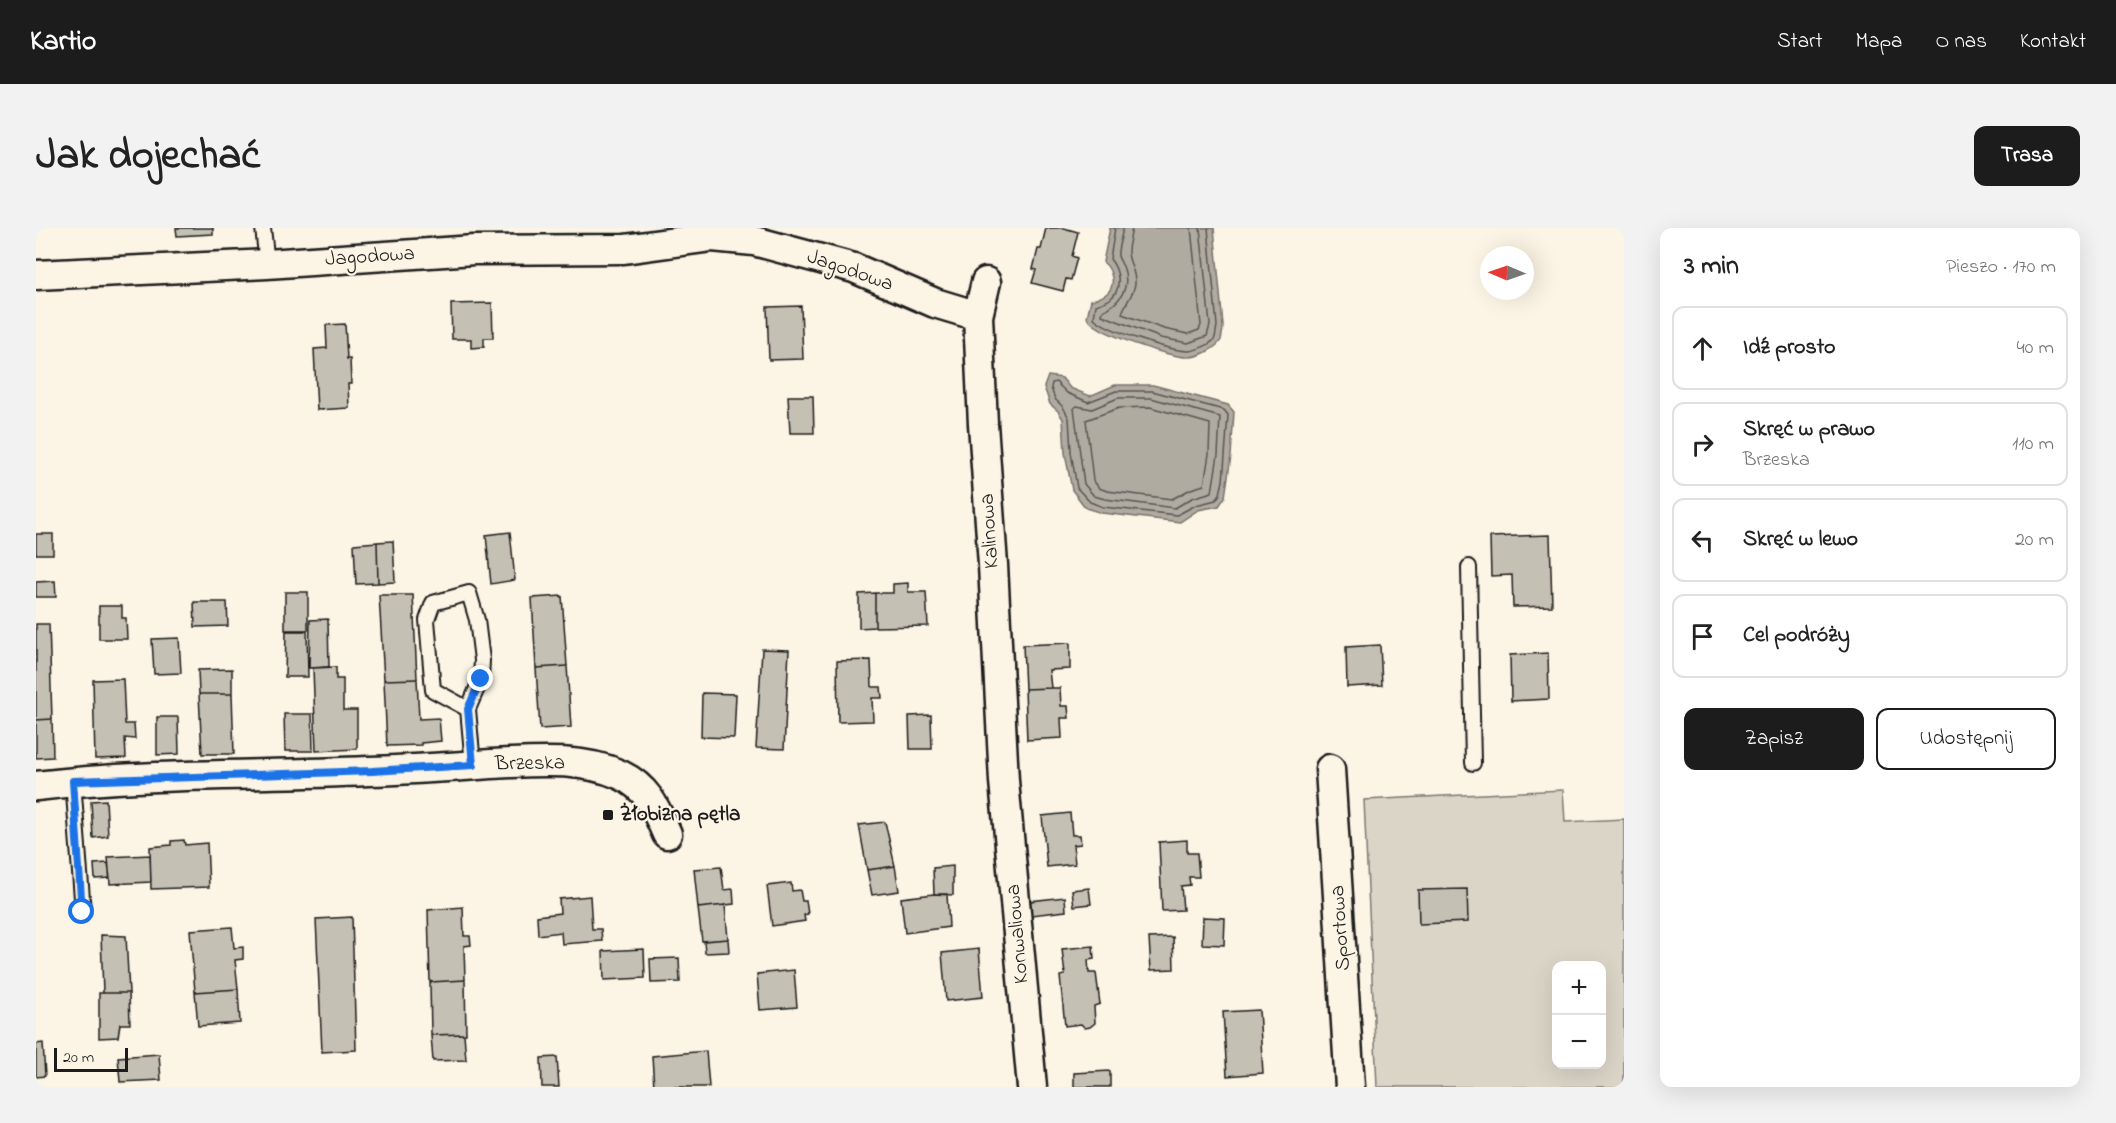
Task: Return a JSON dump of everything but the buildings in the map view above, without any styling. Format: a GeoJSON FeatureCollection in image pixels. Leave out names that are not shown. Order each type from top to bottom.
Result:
{"type":"FeatureCollection","features":[{"type":"Feature","properties":{"kind":"street","name":"Jagodowa"},"geometry":{"type":"LineString","coordinates":[[36,275],[267,264],[474,250],[624,249],[712,237],[754,241],[854,268],[935,303],[978,316]]}},
{"type":"Feature","properties":{"kind":"street","name":"Kalinowa"},"geometry":{"type":"LineString","coordinates":[[986,282],[978,316],[1004,781]]}},
{"type":"Feature","properties":{"kind":"street","name":"Brzeska"},"geometry":{"type":"LineString","coordinates":[[36,786],[73,781],[372,771],[541,762],[588,764],[621,775],[640,786],[654,803],[667,834]]}},
{"type":"Feature","properties":{"kind":"street","name":"Sportowa"},"geometry":{"type":"LineString","coordinates":[[1330,769],[1350,1087]]}},
{"type":"Feature","properties":{"kind":"street","name":"Konwaliowa"},"geometry":{"type":"LineString","coordinates":[[1004,781],[1032,1087]]}},
{"type":"Feature","properties":{"kind":"lane"},"geometry":{"type":"LineString","coordinates":[[263,228],[267,264]]}},
{"type":"Feature","properties":{"kind":"lane"},"geometry":{"type":"LineString","coordinates":[[1468,567],[1473,763]]}},
{"type":"Feature","properties":{"kind":"lane"},"geometry":{"type":"LineString","coordinates":[[468,709],[433,690],[427,620],[433,603],[469,592],[477,620],[482,660],[481,679],[468,709],[473,765]]}},
{"type":"Feature","properties":{"kind":"lane"},"geometry":{"type":"LineString","coordinates":[[73,781],[82,912]]}},
{"type":"Feature","properties":{"kind":"shaded area"},"geometry":{"type":"Polygon","coordinates":[[[1563,790],[1565,822],[1624,819],[1624,1087],[1377,1087],[1364,800],[1563,790]]]}},
{"type":"Feature","properties":{"kind":"water"},"geometry":{"type":"Polygon","coordinates":[[[1110,228],[1214,228],[1223,326],[1221,340],[1216,346],[1207,352],[1189,357],[1166,353],[1118,337],[1103,330],[1087,317],[1091,300],[1106,294],[1111,287],[1111,273],[1103,262],[1110,228]]]}},
{"type":"Feature","properties":{"kind":"water"},"geometry":{"type":"Polygon","coordinates":[[[1048,376],[1062,378],[1070,388],[1090,396],[1115,385],[1153,385],[1228,405],[1234,412],[1231,456],[1225,497],[1219,506],[1198,510],[1180,522],[1102,513],[1086,508],[1072,490],[1065,453],[1063,419],[1050,404],[1044,387],[1048,376]]]}},
{"type":"Feature","properties":{"kind":"place","name":"Żłobizna pętla"},"geometry":{"type":"Point","coordinates":[608,815]}},
{"type":"Feature","properties":{"kind":"route"},"geometry":{"type":"LineString","coordinates":[[82,912],[73,781],[372,771],[473,765],[468,709],[481,679]]}}]}
